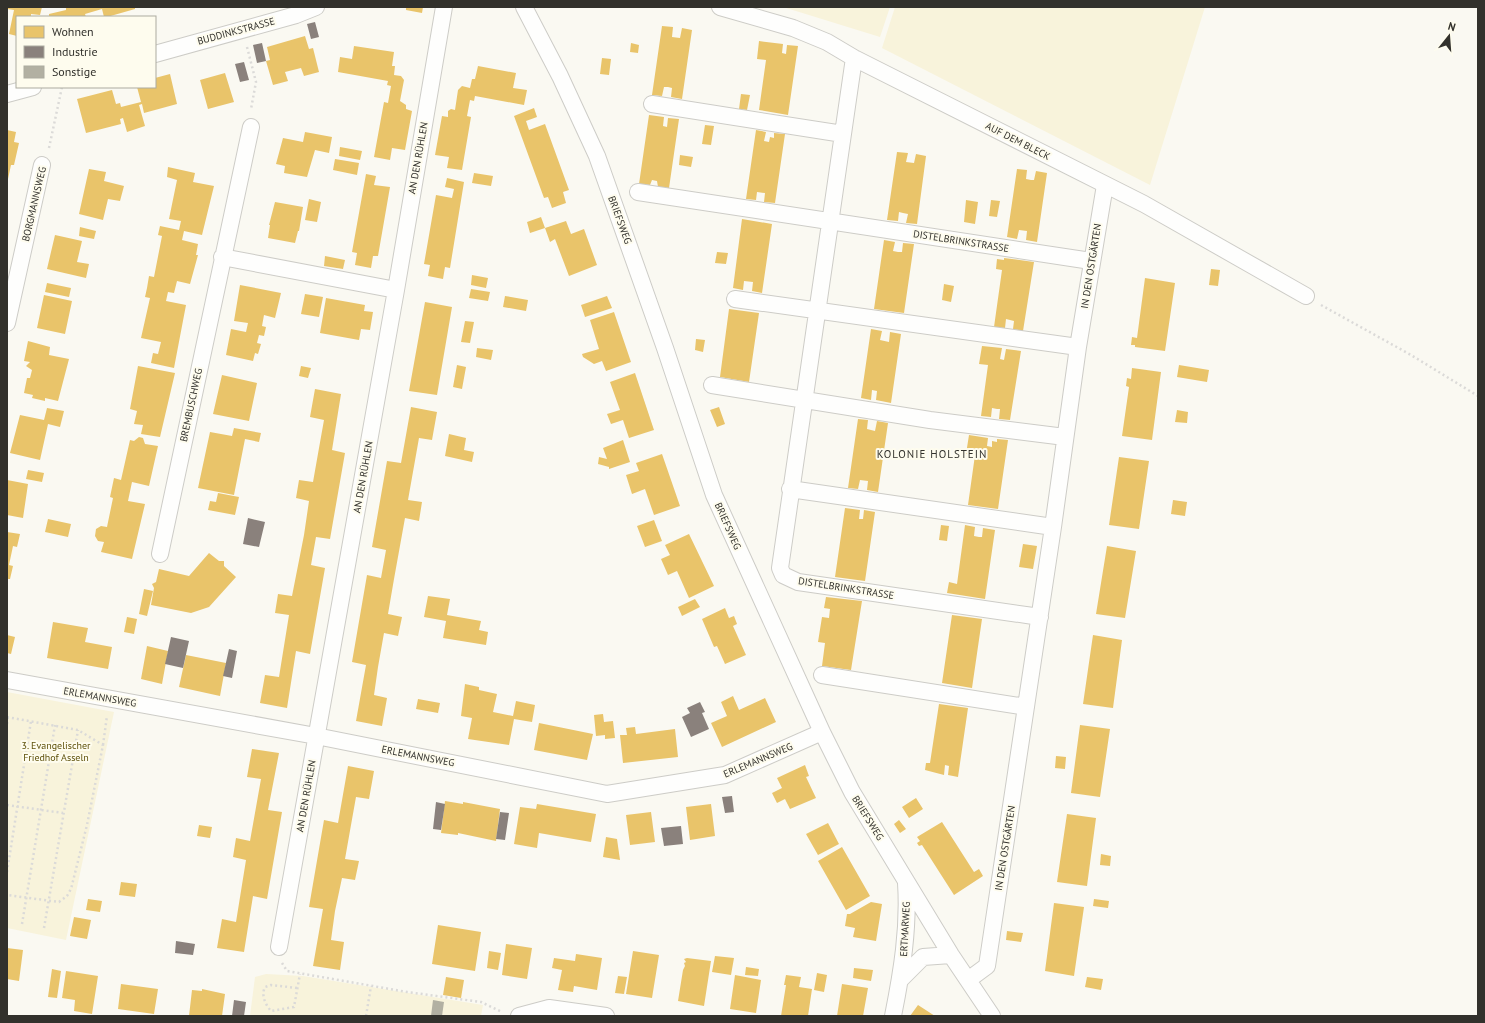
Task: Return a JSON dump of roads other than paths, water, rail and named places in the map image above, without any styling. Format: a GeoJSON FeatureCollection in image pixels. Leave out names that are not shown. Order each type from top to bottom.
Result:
{"type":"FeatureCollection","features":[{"type":"Feature","properties":{"kind":"street","name":"BUDDINKSTRASSE"},"geometry":{"type":"LineString","coordinates":[[156,54],[296,15],[316,7]]}},
{"type":"Feature","properties":{"kind":"street","name":"AN DEN RÜHLEN"},"geometry":{"type":"LineString","coordinates":[[280,954],[316,736],[396,290],[444,7]]}},
{"type":"Feature","properties":{"kind":"street","name":"BRIEFSWEG"},"geometry":{"type":"LineString","coordinates":[[524,7],[560,76],[597,156],[665,348],[714,494],[822,732],[852,792],[951,955],[992,1016]]}},
{"type":"Feature","properties":{"kind":"street","name":"AUF DEM BLECK"},"geometry":{"type":"LineString","coordinates":[[720,7],[793,28],[826,42],[854,58],[1177,222],[1306,296]]}},
{"type":"Feature","properties":{"kind":"street","name":"DISTELBRINKSTRASSE"},"geometry":{"type":"LineString","coordinates":[[854,58],[832,222],[790,489],[780,556],[780,568],[783,575],[798,582],[1040,617]]}},
{"type":"Feature","properties":{"kind":"street"},"geometry":{"type":"LineString","coordinates":[[7,94],[29,88]]}},
{"type":"Feature","properties":{"kind":"street"},"geometry":{"type":"LineString","coordinates":[[652,104],[843,134]]}},
{"type":"Feature","properties":{"kind":"street","name":"BREMBUSCHWEG"},"geometry":{"type":"LineString","coordinates":[[160,554],[222,257],[251,127]]}},
{"type":"Feature","properties":{"kind":"street","name":"BORGMANNSWEG"},"geometry":{"type":"LineString","coordinates":[[7,323],[42,165]]}},
{"type":"Feature","properties":{"kind":"street","name":"IN DEN OSTGÄRTEN"},"geometry":{"type":"LineString","coordinates":[[968,980],[987,966],[1040,617],[1078,347],[1104,185]]}},
{"type":"Feature","properties":{"kind":"street","name":"DISTELBRINKSTRASSE"},"geometry":{"type":"LineString","coordinates":[[638,192],[1091,261]]}},
{"type":"Feature","properties":{"kind":"street"},"geometry":{"type":"LineString","coordinates":[[222,257],[396,290]]}},
{"type":"Feature","properties":{"kind":"street"},"geometry":{"type":"LineString","coordinates":[[735,299],[1078,347]]}},
{"type":"Feature","properties":{"kind":"street"},"geometry":{"type":"LineString","coordinates":[[712,385],[930,420],[1065,437]]}},
{"type":"Feature","properties":{"kind":"street"},"geometry":{"type":"LineString","coordinates":[[790,489],[1053,526]]}},
{"type":"Feature","properties":{"kind":"street"},"geometry":{"type":"LineString","coordinates":[[822,675],[1026,707]]}},
{"type":"Feature","properties":{"kind":"street","name":"ERLEMANNSWEG"},"geometry":{"type":"LineString","coordinates":[[7,680],[316,736],[607,794],[725,776],[822,732]]}},
{"type":"Feature","properties":{"kind":"street","name":"ERTMARWEG"},"geometry":{"type":"LineString","coordinates":[[893,1016],[905,945],[908,910],[906,879]]}},
{"type":"Feature","properties":{"kind":"street","name":"ERTMARWEG"},"geometry":{"type":"LineString","coordinates":[[900,980],[923,957],[951,955]]}},
{"type":"Feature","properties":{"kind":"street"},"geometry":{"type":"LineString","coordinates":[[512,1015],[549,1008],[606,1016]]}},
{"type":"Feature","properties":{"kind":"district","name":"KOLONIE HOLSTEIN"},"geometry":{"type":"Point","coordinates":[932,454]}},
{"type":"Feature","properties":{"kind":"park label","name":"3. Evangelischer Friedhof Asseln"},"geometry":{"type":"Point","coordinates":[56,750]}}]}
